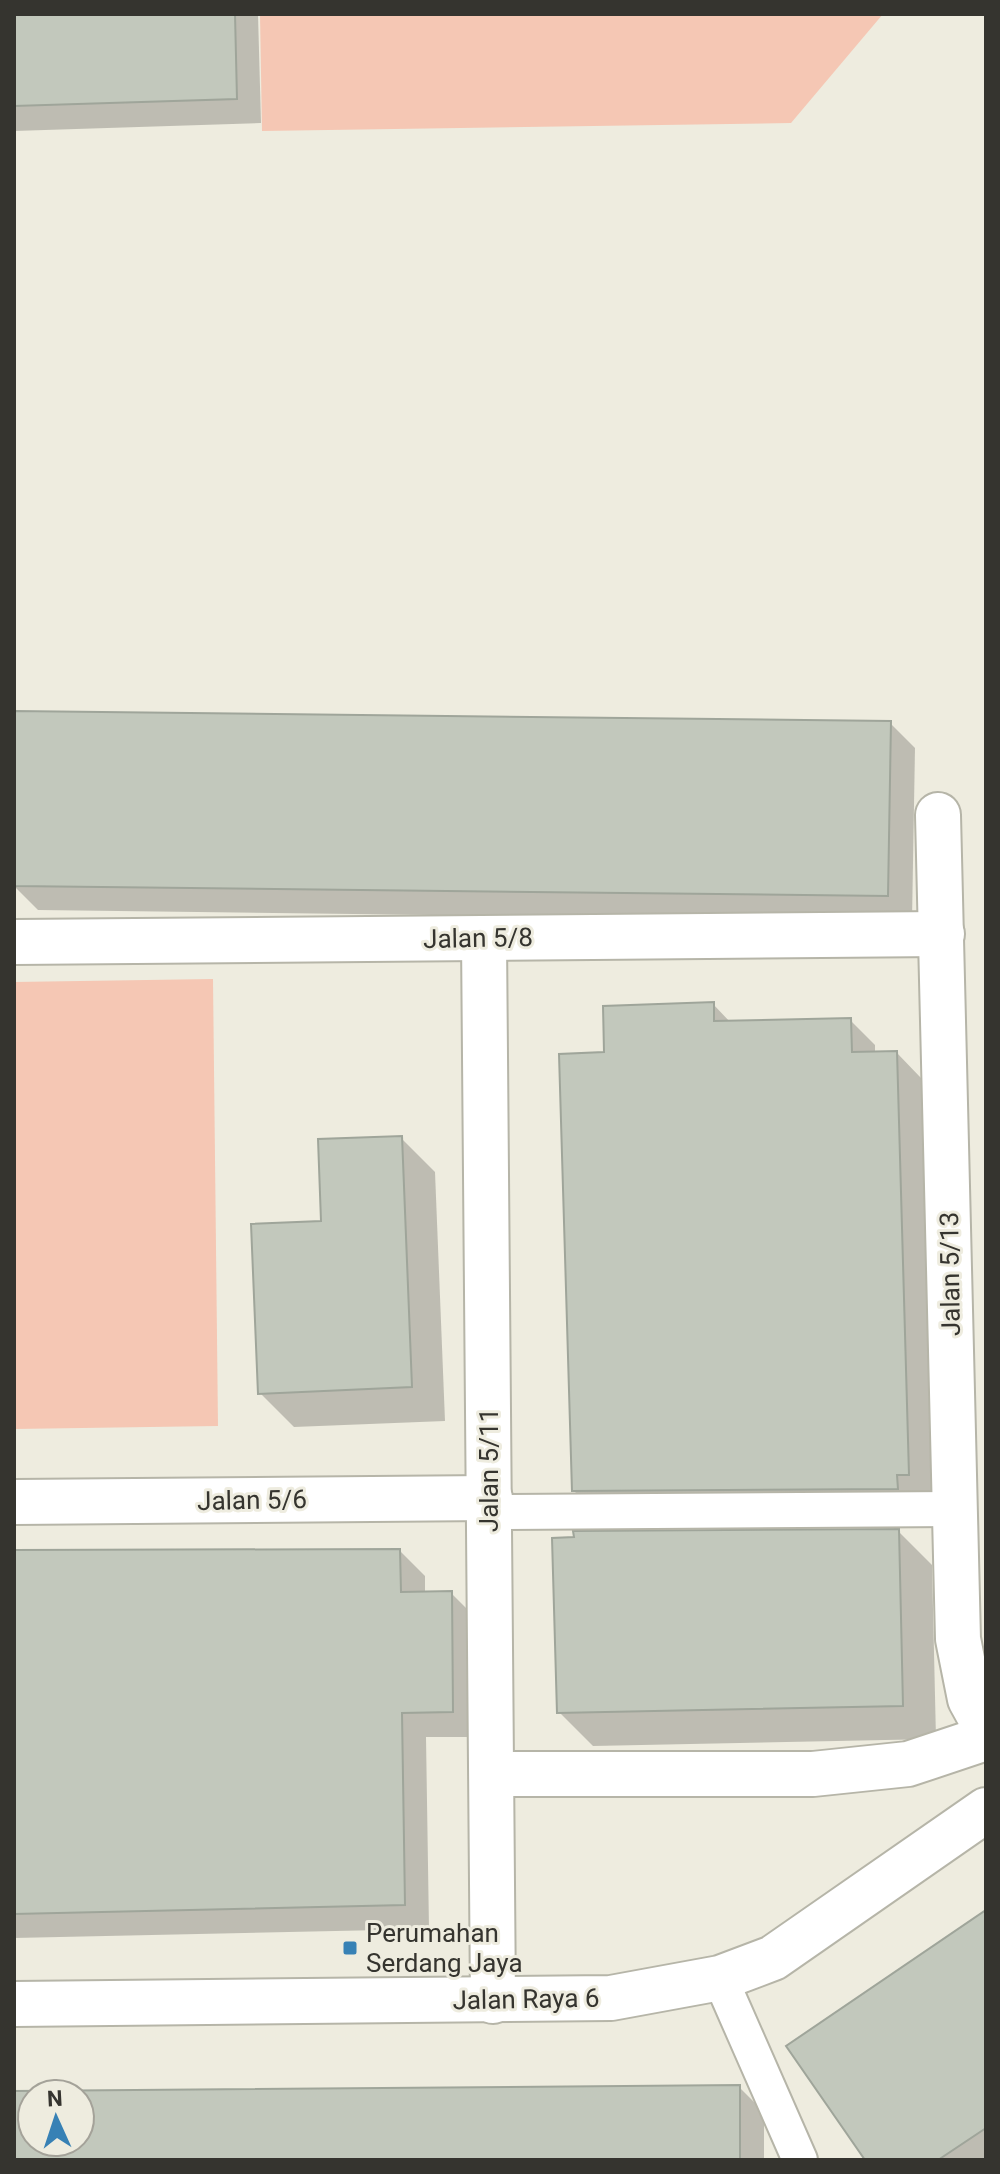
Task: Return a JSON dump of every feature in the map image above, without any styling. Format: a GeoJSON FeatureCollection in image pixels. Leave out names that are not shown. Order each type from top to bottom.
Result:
{"type":"FeatureCollection","features":[{"type":"Feature","properties":{"kind":"street","name":"Jalan 5/13"},"geometry":{"type":"LineString","coordinates":[[938,815],[958,1639],[970,1699],[986,1728]]}},
{"type":"Feature","properties":{"kind":"street","name":"Jalan 5/8"},"geometry":{"type":"LineString","coordinates":[[14,942],[942,934]]}},
{"type":"Feature","properties":{"kind":"street","name":"Jalan 5/11"},"geometry":{"type":"LineString","coordinates":[[484,938],[493,2001]]}},
{"type":"Feature","properties":{"kind":"street","name":"Jalan 5/6"},"geometry":{"type":"LineString","coordinates":[[14,1502],[490,1505]]}},
{"type":"Feature","properties":{"kind":"street"},"geometry":{"type":"LineString","coordinates":[[492,1774],[813,1774],[908,1764],[986,1738]]}},
{"type":"Feature","properties":{"kind":"street","name":"Jalan Raya 6"},"geometry":{"type":"LineString","coordinates":[[14,2004],[611,1998],[720,1978],[773,1958],[986,1810]]}},
{"type":"Feature","properties":{"kind":"lane"},"geometry":{"type":"LineString","coordinates":[[490,1505],[955,1509]]}},
{"type":"Feature","properties":{"kind":"lane"},"geometry":{"type":"LineString","coordinates":[[720,1978],[800,2160]]}},
{"type":"Feature","properties":{"kind":"shaded area"},"geometry":{"type":"Polygon","coordinates":[[[260,14],[883,14],[791,123],[262,131],[260,14]]]}},
{"type":"Feature","properties":{"kind":"shaded area"},"geometry":{"type":"Polygon","coordinates":[[[213,979],[218,1426],[14,1429],[14,982],[213,979]]]}},
{"type":"Feature","properties":{"kind":"building"},"geometry":{"type":"Polygon","coordinates":[[[14,14],[235,14],[237,99],[14,106],[14,14]]]}},
{"type":"Feature","properties":{"kind":"building"},"geometry":{"type":"Polygon","coordinates":[[[14,711],[891,721],[888,896],[14,886],[14,711]]]}},
{"type":"Feature","properties":{"kind":"building"},"geometry":{"type":"Polygon","coordinates":[[[714,1002],[714,1021],[851,1018],[852,1052],[897,1051],[909,1475],[897,1475],[898,1489],[572,1491],[559,1054],[604,1052],[603,1006],[714,1002]]]}},
{"type":"Feature","properties":{"kind":"building"},"geometry":{"type":"Polygon","coordinates":[[[402,1136],[412,1387],[258,1394],[251,1224],[321,1221],[318,1139],[402,1136]]]}},
{"type":"Feature","properties":{"kind":"building"},"geometry":{"type":"Polygon","coordinates":[[[899,1529],[903,1706],[557,1713],[552,1538],[574,1537],[573,1531],[899,1529]]]}},
{"type":"Feature","properties":{"kind":"building"},"geometry":{"type":"Polygon","coordinates":[[[400,1549],[401,1592],[452,1591],[453,1712],[402,1713],[405,1905],[14,1914],[14,1550],[400,1549]]]}},
{"type":"Feature","properties":{"kind":"building"},"geometry":{"type":"Polygon","coordinates":[[[986,1910],[986,2128],[938,2160],[865,2160],[786,2046],[986,1910]]]}},
{"type":"Feature","properties":{"kind":"building"},"geometry":{"type":"Polygon","coordinates":[[[740,2085],[740,2160],[14,2160],[14,2091],[16,2158],[96,2158],[96,2090],[740,2085]]]}},
{"type":"Feature","properties":{"kind":"place","name":"Perumahan Serdang Jaya"},"geometry":{"type":"Point","coordinates":[350,1948]}}]}
